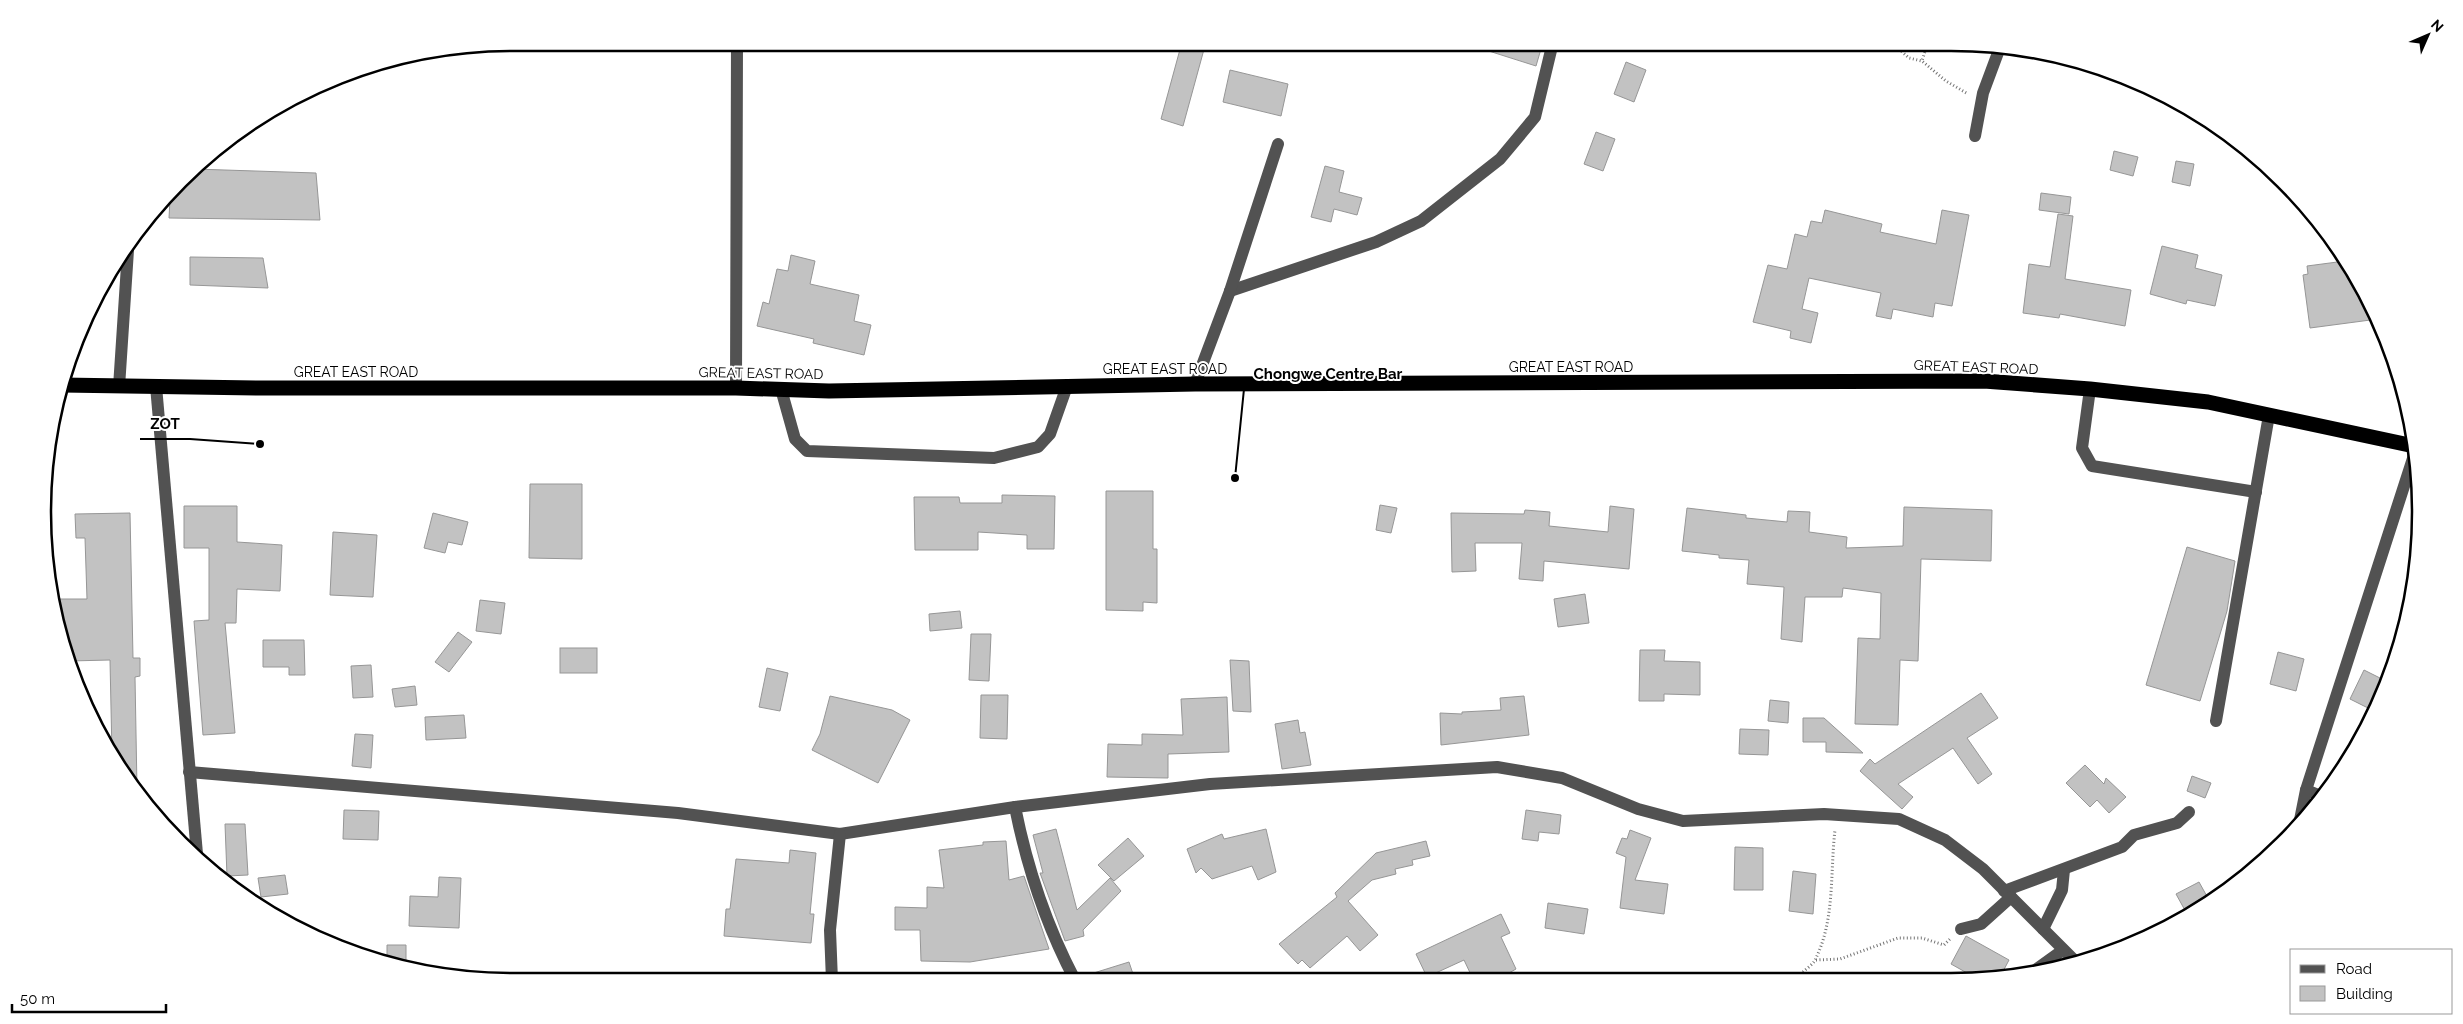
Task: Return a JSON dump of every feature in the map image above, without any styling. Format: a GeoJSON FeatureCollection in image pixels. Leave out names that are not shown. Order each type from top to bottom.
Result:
{"type":"FeatureCollection","features":[{"type":"Feature","properties":{"kind":"highway","name":"GREAT EAST ROAD"},"geometry":{"type":"LineString","coordinates":[[69,385],[260,388],[736,388],[829,391],[1195,384],[1984,381],[2090,389],[2208,402],[2407,444]]}},
{"type":"Feature","properties":{"kind":"street"},"geometry":{"type":"LineString","coordinates":[[736,388],[738,51]]}},
{"type":"Feature","properties":{"kind":"street"},"geometry":{"type":"LineString","coordinates":[[1230,291],[1376,242],[1420,221],[1500,159],[1534,117],[1551,51]]}},
{"type":"Feature","properties":{"kind":"street"},"geometry":{"type":"LineString","coordinates":[[1975,136],[1982,98],[1998,54]]}},
{"type":"Feature","properties":{"kind":"street"},"geometry":{"type":"LineString","coordinates":[[1195,384],[1230,291],[1278,144]]}},
{"type":"Feature","properties":{"kind":"street"},"geometry":{"type":"LineString","coordinates":[[119,387],[127,259]]}},
{"type":"Feature","properties":{"kind":"street"},"geometry":{"type":"LineString","coordinates":[[156,386],[196,847]]}},
{"type":"Feature","properties":{"kind":"street"},"geometry":{"type":"LineString","coordinates":[[781,390],[795,439],[808,451],[994,458],[1038,447],[1050,434],[1067,386]]}},
{"type":"Feature","properties":{"kind":"street"},"geometry":{"type":"LineString","coordinates":[[2090,389],[2082,448],[2092,466],[2256,492]]}},
{"type":"Feature","properties":{"kind":"street"},"geometry":{"type":"LineString","coordinates":[[2216,722],[2269,415]]}},
{"type":"Feature","properties":{"kind":"street"},"geometry":{"type":"LineString","coordinates":[[2302,810],[2306,790],[2410,469]]}},
{"type":"Feature","properties":{"kind":"street"},"geometry":{"type":"LineString","coordinates":[[189,772],[678,813],[840,834],[1015,807],[1210,784],[1497,767],[1562,778],[1638,809],[1683,821],[1837,815],[1899,818],[1945,840],[1983,869],[2071,957]]}},
{"type":"Feature","properties":{"kind":"street"},"geometry":{"type":"LineString","coordinates":[[2306,790],[2316,794]]}},
{"type":"Feature","properties":{"kind":"street"},"geometry":{"type":"LineString","coordinates":[[1015,807],[1024,853],[1056,943],[1071,973]]}},
{"type":"Feature","properties":{"kind":"street"},"geometry":{"type":"LineString","coordinates":[[1961,929],[1981,924],[2008,894],[2122,847],[2134,835],[2177,823],[2189,812]]}},
{"type":"Feature","properties":{"kind":"street"},"geometry":{"type":"LineString","coordinates":[[832,973],[830,930],[840,834]]}},
{"type":"Feature","properties":{"kind":"street"},"geometry":{"type":"LineString","coordinates":[[2043,929],[2062,890],[2064,870]]}},
{"type":"Feature","properties":{"kind":"street"},"geometry":{"type":"LineString","coordinates":[[2049,962],[2063,950]]}},
{"type":"Feature","properties":{"kind":"path"},"geometry":{"type":"LineString","coordinates":[[1901,51],[1909,58],[1922,61],[1946,81],[1965,93],[1982,98]]}},
{"type":"Feature","properties":{"kind":"path"},"geometry":{"type":"LineString","coordinates":[[1922,61],[1925,51]]}},
{"type":"Feature","properties":{"kind":"path"},"geometry":{"type":"LineString","coordinates":[[1803,972],[1816,960],[1829,916],[1831,862],[1837,815]]}},
{"type":"Feature","properties":{"kind":"path"},"geometry":{"type":"LineString","coordinates":[[1816,960],[1840,959],[1898,938],[1922,938],[1944,945],[1961,929]]}},
{"type":"Feature","properties":{"kind":"building"},"geometry":{"type":"Polygon","coordinates":[[[1180,51],[1204,51],[1183,126],[1161,119],[1180,51]]]}},
{"type":"Feature","properties":{"kind":"building"},"geometry":{"type":"Polygon","coordinates":[[[1489,51],[1540,51],[1536,66],[1489,51]]]}},
{"type":"Feature","properties":{"kind":"building"},"geometry":{"type":"Polygon","coordinates":[[[1626,62],[1646,70],[1634,102],[1614,94],[1626,62]]]}},
{"type":"Feature","properties":{"kind":"building"},"geometry":{"type":"Polygon","coordinates":[[[1230,70],[1288,84],[1281,116],[1223,102],[1230,70]]]}},
{"type":"Feature","properties":{"kind":"building"},"geometry":{"type":"Polygon","coordinates":[[[1596,132],[1615,139],[1603,171],[1584,164],[1596,132]]]}},
{"type":"Feature","properties":{"kind":"building"},"geometry":{"type":"Polygon","coordinates":[[[2114,151],[2138,157],[2133,176],[2110,170],[2114,151]]]}},
{"type":"Feature","properties":{"kind":"building"},"geometry":{"type":"Polygon","coordinates":[[[2176,161],[2194,164],[2190,186],[2172,182],[2176,161]]]}},
{"type":"Feature","properties":{"kind":"building"},"geometry":{"type":"Polygon","coordinates":[[[1325,166],[1344,171],[1339,192],[1362,198],[1357,215],[1334,209],[1331,222],[1311,217],[1325,166]]]}},
{"type":"Feature","properties":{"kind":"building"},"geometry":{"type":"Polygon","coordinates":[[[204,169],[316,173],[320,220],[169,218],[170,204],[204,169]]]}},
{"type":"Feature","properties":{"kind":"building"},"geometry":{"type":"Polygon","coordinates":[[[2041,193],[2071,197],[2069,214],[2039,210],[2041,193]]]}},
{"type":"Feature","properties":{"kind":"building"},"geometry":{"type":"Polygon","coordinates":[[[1825,210],[1882,224],[1880,232],[1936,244],[1942,210],[1969,215],[1952,306],[1935,303],[1933,317],[1893,309],[1891,319],[1876,316],[1881,293],[1809,278],[1802,309],[1818,313],[1811,343],[1790,338],[1791,331],[1753,322],[1768,265],[1787,269],[1795,234],[1807,237],[1811,221],[1822,223],[1825,210]]]}},
{"type":"Feature","properties":{"kind":"building"},"geometry":{"type":"Polygon","coordinates":[[[2058,214],[2073,216],[2065,279],[2131,290],[2125,326],[2060,314],[2059,318],[2023,313],[2029,264],[2050,267],[2058,214]]]}},
{"type":"Feature","properties":{"kind":"building"},"geometry":{"type":"Polygon","coordinates":[[[2162,246],[2198,255],[2195,268],[2222,275],[2215,306],[2187,300],[2186,304],[2150,294],[2162,246]]]}},
{"type":"Feature","properties":{"kind":"building"},"geometry":{"type":"Polygon","coordinates":[[[791,255],[815,261],[810,284],[859,295],[854,321],[871,325],[864,355],[813,343],[814,339],[757,326],[763,302],[769,304],[777,269],[788,271],[791,255]]]}},
{"type":"Feature","properties":{"kind":"building"},"geometry":{"type":"Polygon","coordinates":[[[190,257],[263,258],[268,288],[190,285],[190,257]]]}},
{"type":"Feature","properties":{"kind":"building"},"geometry":{"type":"Polygon","coordinates":[[[2338,262],[2370,320],[2310,328],[2303,275],[2308,274],[2307,266],[2338,262]]]}},
{"type":"Feature","properties":{"kind":"building"},"geometry":{"type":"Polygon","coordinates":[[[530,484],[582,484],[582,559],[529,558],[530,484]]]}},
{"type":"Feature","properties":{"kind":"building"},"geometry":{"type":"Polygon","coordinates":[[[1106,491],[1153,491],[1153,549],[1157,549],[1157,603],[1143,602],[1143,611],[1106,610],[1106,491]]]}},
{"type":"Feature","properties":{"kind":"building"},"geometry":{"type":"Polygon","coordinates":[[[1002,495],[1055,496],[1054,549],[1027,549],[1027,535],[978,532],[978,550],[915,550],[914,497],[959,497],[960,503],[1002,503],[1002,495]]]}},
{"type":"Feature","properties":{"kind":"building"},"geometry":{"type":"Polygon","coordinates":[[[1380,505],[1397,508],[1391,533],[1376,530],[1380,505]]]}},
{"type":"Feature","properties":{"kind":"building"},"geometry":{"type":"Polygon","coordinates":[[[184,506],[237,506],[237,542],[282,545],[280,591],[237,589],[236,623],[225,623],[235,733],[203,735],[194,621],[209,620],[209,548],[184,548],[184,506]]]}},
{"type":"Feature","properties":{"kind":"building"},"geometry":{"type":"Polygon","coordinates":[[[1610,506],[1634,509],[1629,569],[1544,561],[1543,581],[1519,579],[1522,543],[1475,543],[1476,571],[1452,572],[1451,513],[1524,514],[1525,510],[1550,512],[1549,526],[1608,532],[1610,506]]]}},
{"type":"Feature","properties":{"kind":"building"},"geometry":{"type":"Polygon","coordinates":[[[1904,507],[1992,510],[1991,561],[1921,559],[1918,661],[1900,660],[1898,725],[1855,724],[1858,638],[1880,639],[1881,593],[1843,588],[1842,597],[1805,597],[1802,642],[1781,639],[1784,587],[1747,584],[1749,560],[1719,558],[1719,555],[1682,551],[1687,508],[1746,515],[1746,518],[1787,522],[1788,511],[1810,512],[1809,532],[1847,537],[1846,548],[1903,546],[1904,507]]]}},
{"type":"Feature","properties":{"kind":"building"},"geometry":{"type":"Polygon","coordinates":[[[130,513],[133,658],[140,658],[140,676],[135,677],[137,779],[112,740],[110,660],[76,661],[60,602],[60,599],[87,599],[85,538],[76,538],[75,514],[130,513]]]}},
{"type":"Feature","properties":{"kind":"building"},"geometry":{"type":"Polygon","coordinates":[[[433,513],[468,522],[462,545],[448,542],[445,553],[424,548],[433,513]]]}},
{"type":"Feature","properties":{"kind":"building"},"geometry":{"type":"Polygon","coordinates":[[[333,532],[377,535],[373,597],[330,595],[333,532]]]}},
{"type":"Feature","properties":{"kind":"building"},"geometry":{"type":"Polygon","coordinates":[[[2187,547],[2235,561],[2227,611],[2200,701],[2146,685],[2187,547]]]}},
{"type":"Feature","properties":{"kind":"building"},"geometry":{"type":"Polygon","coordinates":[[[1585,594],[1589,623],[1558,627],[1554,599],[1585,594]]]}},
{"type":"Feature","properties":{"kind":"building"},"geometry":{"type":"Polygon","coordinates":[[[480,600],[505,603],[501,634],[476,631],[480,600]]]}},
{"type":"Feature","properties":{"kind":"building"},"geometry":{"type":"Polygon","coordinates":[[[960,611],[962,628],[930,631],[929,614],[960,611]]]}},
{"type":"Feature","properties":{"kind":"building"},"geometry":{"type":"Polygon","coordinates":[[[458,632],[472,642],[449,672],[435,662],[458,632]]]}},
{"type":"Feature","properties":{"kind":"building"},"geometry":{"type":"Polygon","coordinates":[[[971,634],[991,634],[989,681],[969,680],[971,634]]]}},
{"type":"Feature","properties":{"kind":"building"},"geometry":{"type":"Polygon","coordinates":[[[263,640],[304,640],[305,675],[289,675],[289,667],[263,667],[263,640]]]}},
{"type":"Feature","properties":{"kind":"building"},"geometry":{"type":"Polygon","coordinates":[[[560,648],[597,648],[597,673],[560,673],[560,648]]]}},
{"type":"Feature","properties":{"kind":"building"},"geometry":{"type":"Polygon","coordinates":[[[1640,650],[1665,650],[1664,661],[1700,662],[1700,695],[1664,694],[1664,701],[1639,701],[1640,650]]]}},
{"type":"Feature","properties":{"kind":"building"},"geometry":{"type":"Polygon","coordinates":[[[2278,652],[2304,659],[2296,691],[2270,684],[2278,652]]]}},
{"type":"Feature","properties":{"kind":"building"},"geometry":{"type":"Polygon","coordinates":[[[1230,660],[1249,661],[1251,712],[1233,711],[1230,660]]]}},
{"type":"Feature","properties":{"kind":"building"},"geometry":{"type":"Polygon","coordinates":[[[371,665],[373,697],[353,698],[351,666],[371,665]]]}},
{"type":"Feature","properties":{"kind":"building"},"geometry":{"type":"Polygon","coordinates":[[[767,668],[788,673],[780,711],[759,707],[767,668]]]}},
{"type":"Feature","properties":{"kind":"building"},"geometry":{"type":"Polygon","coordinates":[[[2364,670],[2380,678],[2368,708],[2350,699],[2364,670]]]}},
{"type":"Feature","properties":{"kind":"building"},"geometry":{"type":"Polygon","coordinates":[[[415,686],[417,705],[395,707],[392,689],[415,686]]]}},
{"type":"Feature","properties":{"kind":"building"},"geometry":{"type":"Polygon","coordinates":[[[1981,693],[1998,718],[1967,738],[1992,774],[1978,784],[1953,748],[1898,784],[1913,797],[1902,809],[1860,771],[1870,759],[1875,764],[1981,693]]]}},
{"type":"Feature","properties":{"kind":"building"},"geometry":{"type":"Polygon","coordinates":[[[981,695],[1008,695],[1007,739],[980,738],[981,695]]]}},
{"type":"Feature","properties":{"kind":"building"},"geometry":{"type":"Polygon","coordinates":[[[830,696],[892,710],[910,720],[878,783],[812,750],[820,734],[830,696]]]}},
{"type":"Feature","properties":{"kind":"building"},"geometry":{"type":"Polygon","coordinates":[[[1524,696],[1529,735],[1441,745],[1440,713],[1462,714],[1462,712],[1501,710],[1500,698],[1524,696]]]}},
{"type":"Feature","properties":{"kind":"building"},"geometry":{"type":"Polygon","coordinates":[[[1227,697],[1229,752],[1168,754],[1168,778],[1107,777],[1108,744],[1142,745],[1142,734],[1183,735],[1181,699],[1227,697]]]}},
{"type":"Feature","properties":{"kind":"building"},"geometry":{"type":"Polygon","coordinates":[[[1770,700],[1789,702],[1788,723],[1768,721],[1770,700]]]}},
{"type":"Feature","properties":{"kind":"building"},"geometry":{"type":"Polygon","coordinates":[[[464,715],[466,738],[426,740],[425,717],[464,715]]]}},
{"type":"Feature","properties":{"kind":"building"},"geometry":{"type":"Polygon","coordinates":[[[1803,718],[1824,718],[1863,753],[1826,752],[1826,742],[1803,742],[1803,718]]]}},
{"type":"Feature","properties":{"kind":"building"},"geometry":{"type":"Polygon","coordinates":[[[1298,720],[1300,733],[1305,732],[1311,765],[1282,769],[1275,724],[1298,720]]]}},
{"type":"Feature","properties":{"kind":"building"},"geometry":{"type":"Polygon","coordinates":[[[1740,729],[1769,730],[1768,755],[1739,754],[1740,729]]]}},
{"type":"Feature","properties":{"kind":"building"},"geometry":{"type":"Polygon","coordinates":[[[355,734],[373,735],[371,768],[352,766],[355,734]]]}},
{"type":"Feature","properties":{"kind":"building"},"geometry":{"type":"Polygon","coordinates":[[[2085,765],[2104,784],[2106,778],[2126,797],[2109,813],[2097,800],[2090,807],[2066,783],[2085,765]]]}},
{"type":"Feature","properties":{"kind":"building"},"geometry":{"type":"Polygon","coordinates":[[[2192,776],[2211,783],[2205,798],[2187,791],[2192,776]]]}},
{"type":"Feature","properties":{"kind":"building"},"geometry":{"type":"Polygon","coordinates":[[[344,810],[379,811],[378,840],[343,839],[344,810]]]}},
{"type":"Feature","properties":{"kind":"building"},"geometry":{"type":"Polygon","coordinates":[[[1526,810],[1561,815],[1559,834],[1539,832],[1538,841],[1522,839],[1526,810]]]}},
{"type":"Feature","properties":{"kind":"building"},"geometry":{"type":"Polygon","coordinates":[[[225,824],[245,824],[248,875],[229,876],[227,874],[225,824]]]}},
{"type":"Feature","properties":{"kind":"building"},"geometry":{"type":"Polygon","coordinates":[[[1056,829],[1077,910],[1110,878],[1121,891],[1083,930],[1084,936],[1065,941],[1040,873],[1043,873],[1033,835],[1056,829]]]}},
{"type":"Feature","properties":{"kind":"building"},"geometry":{"type":"Polygon","coordinates":[[[1266,829],[1276,872],[1258,880],[1252,866],[1212,879],[1201,868],[1196,873],[1187,849],[1222,834],[1224,839],[1266,829]]]}},
{"type":"Feature","properties":{"kind":"building"},"geometry":{"type":"Polygon","coordinates":[[[1630,830],[1651,838],[1635,880],[1668,884],[1664,914],[1620,908],[1626,857],[1616,853],[1622,838],[1627,839],[1630,830]]]}},
{"type":"Feature","properties":{"kind":"building"},"geometry":{"type":"Polygon","coordinates":[[[1128,838],[1144,856],[1114,881],[1098,865],[1128,838]]]}},
{"type":"Feature","properties":{"kind":"building"},"geometry":{"type":"Polygon","coordinates":[[[1006,841],[1009,880],[1024,876],[1049,949],[970,962],[921,961],[920,930],[895,930],[895,907],[927,908],[927,887],[944,888],[939,850],[983,845],[983,842],[1006,841]]]}},
{"type":"Feature","properties":{"kind":"building"},"geometry":{"type":"Polygon","coordinates":[[[1426,841],[1430,856],[1412,860],[1413,865],[1395,869],[1396,874],[1372,880],[1348,901],[1378,935],[1360,951],[1347,936],[1310,968],[1302,960],[1298,964],[1279,944],[1337,897],[1335,893],[1376,853],[1426,841]]]}},
{"type":"Feature","properties":{"kind":"building"},"geometry":{"type":"Polygon","coordinates":[[[1735,847],[1763,848],[1763,890],[1734,890],[1735,847]]]}},
{"type":"Feature","properties":{"kind":"building"},"geometry":{"type":"Polygon","coordinates":[[[790,850],[816,853],[810,914],[814,914],[811,943],[724,936],[726,909],[730,909],[736,859],[789,863],[790,850]]]}},
{"type":"Feature","properties":{"kind":"building"},"geometry":{"type":"Polygon","coordinates":[[[1793,871],[1816,874],[1813,914],[1789,911],[1793,871]]]}},
{"type":"Feature","properties":{"kind":"building"},"geometry":{"type":"Polygon","coordinates":[[[285,875],[288,894],[261,897],[258,878],[285,875]]]}},
{"type":"Feature","properties":{"kind":"building"},"geometry":{"type":"Polygon","coordinates":[[[439,877],[461,878],[459,928],[409,926],[410,896],[438,897],[439,877]]]}},
{"type":"Feature","properties":{"kind":"building"},"geometry":{"type":"Polygon","coordinates":[[[2199,882],[2206,895],[2184,909],[2176,894],[2199,882]]]}},
{"type":"Feature","properties":{"kind":"building"},"geometry":{"type":"Polygon","coordinates":[[[1548,903],[1588,909],[1584,934],[1545,928],[1548,903]]]}},
{"type":"Feature","properties":{"kind":"building"},"geometry":{"type":"Polygon","coordinates":[[[1501,914],[1510,933],[1501,937],[1516,969],[1509,973],[1470,973],[1464,960],[1436,973],[1425,973],[1416,954],[1501,914]]]}},
{"type":"Feature","properties":{"kind":"building"},"geometry":{"type":"Polygon","coordinates":[[[1966,936],[2009,960],[2004,970],[1981,972],[1966,972],[1951,964],[1966,936]]]}},
{"type":"Feature","properties":{"kind":"building"},"geometry":{"type":"Polygon","coordinates":[[[387,945],[406,945],[406,960],[387,955],[387,945]]]}},
{"type":"Feature","properties":{"kind":"building"},"geometry":{"type":"Polygon","coordinates":[[[1129,962],[1133,973],[1094,973],[1129,962]]]}},
{"type":"Feature","properties":{"kind":"place","name":"ZOT"},"geometry":{"type":"Point","coordinates":[260,444]}},
{"type":"Feature","properties":{"kind":"place","name":"Chongwe Centre Bar"},"geometry":{"type":"Point","coordinates":[1235,478]}}]}
